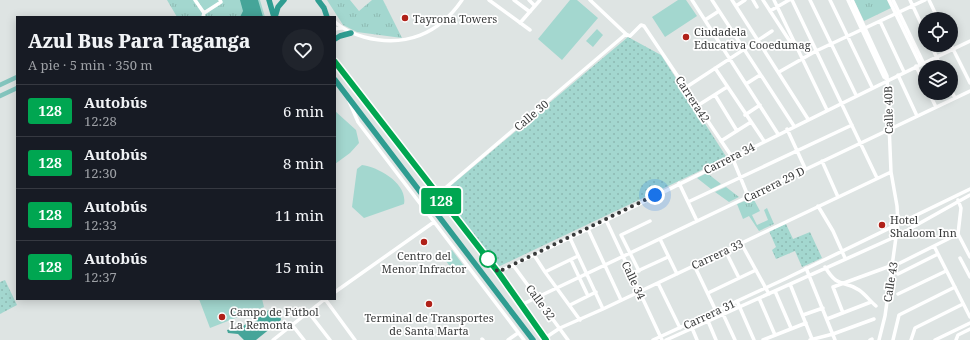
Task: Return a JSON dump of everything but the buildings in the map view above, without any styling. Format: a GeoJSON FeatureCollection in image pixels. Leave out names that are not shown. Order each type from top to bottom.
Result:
{"type":"FeatureCollection","features":[{"type":"Feature","properties":{"kind":"highway"},"geometry":{"type":"LineString","coordinates":[[269,0],[275,16]]}},
{"type":"Feature","properties":{"kind":"highway"},"geometry":{"type":"LineString","coordinates":[[275,16],[278,7],[284,0]]}},
{"type":"Feature","properties":{"kind":"highway"},"geometry":{"type":"LineString","coordinates":[[318,0],[328,16]]}},
{"type":"Feature","properties":{"kind":"highway"},"geometry":{"type":"LineString","coordinates":[[336,38],[351,33]]}},
{"type":"Feature","properties":{"kind":"highway"},"geometry":{"type":"LineString","coordinates":[[336,63],[498,272],[546,339]]}},
{"type":"Feature","properties":{"kind":"highway"},"geometry":{"type":"LineString","coordinates":[[336,81],[534,340]]}},
{"type":"Feature","properties":{"kind":"main road"},"geometry":{"type":"LineString","coordinates":[[0,85],[16,78]]}},
{"type":"Feature","properties":{"kind":"main road"},"geometry":{"type":"LineString","coordinates":[[0,96],[16,88]]}},
{"type":"Feature","properties":{"kind":"street"},"geometry":{"type":"LineString","coordinates":[[195,0],[204,15],[221,2],[220,0]]}},
{"type":"Feature","properties":{"kind":"street"},"geometry":{"type":"LineString","coordinates":[[336,23],[351,33],[389,42],[417,37],[438,26],[454,13],[462,0]]}},
{"type":"Feature","properties":{"kind":"street"},"geometry":{"type":"LineString","coordinates":[[489,0],[530,30]]}},
{"type":"Feature","properties":{"kind":"street"},"geometry":{"type":"LineString","coordinates":[[514,0],[530,12]]}},
{"type":"Feature","properties":{"kind":"street"},"geometry":{"type":"LineString","coordinates":[[529,0],[535,6]]}},
{"type":"Feature","properties":{"kind":"street"},"geometry":{"type":"LineString","coordinates":[[520,23],[540,0]]}},
{"type":"Feature","properties":{"kind":"street"},"geometry":{"type":"LineString","coordinates":[[590,0],[626,34]]}},
{"type":"Feature","properties":{"kind":"street"},"geometry":{"type":"LineString","coordinates":[[692,0],[778,134]]}},
{"type":"Feature","properties":{"kind":"street"},"geometry":{"type":"LineString","coordinates":[[712,0],[794,126]]}},
{"type":"Feature","properties":{"kind":"street"},"geometry":{"type":"LineString","coordinates":[[732,0],[808,119]]}},
{"type":"Feature","properties":{"kind":"street"},"geometry":{"type":"LineString","coordinates":[[736,6],[745,0]]}},
{"type":"Feature","properties":{"kind":"street"},"geometry":{"type":"LineString","coordinates":[[752,0],[757,7]]}},
{"type":"Feature","properties":{"kind":"street"},"geometry":{"type":"LineString","coordinates":[[763,0],[789,40],[795,45]]}},
{"type":"Feature","properties":{"kind":"street"},"geometry":{"type":"LineString","coordinates":[[774,0],[826,110]]}},
{"type":"Feature","properties":{"kind":"street"},"geometry":{"type":"LineString","coordinates":[[770,11],[791,0],[861,142],[877,178]]}},
{"type":"Feature","properties":{"kind":"street"},"geometry":{"type":"LineString","coordinates":[[810,0],[856,95]]}},
{"type":"Feature","properties":{"kind":"street"},"geometry":{"type":"LineString","coordinates":[[830,0],[872,87]]}},
{"type":"Feature","properties":{"kind":"street"},"geometry":{"type":"LineString","coordinates":[[848,0],[887,79]]}},
{"type":"Feature","properties":{"kind":"street"},"geometry":{"type":"LineString","coordinates":[[852,0],[863,28]]}},
{"type":"Feature","properties":{"kind":"street"},"geometry":{"type":"LineString","coordinates":[[889,0],[897,13],[918,60]]}},
{"type":"Feature","properties":{"kind":"street"},"geometry":{"type":"LineString","coordinates":[[894,0],[897,13]]}},
{"type":"Feature","properties":{"kind":"street"},"geometry":{"type":"LineString","coordinates":[[910,0],[918,17]]}},
{"type":"Feature","properties":{"kind":"street"},"geometry":{"type":"LineString","coordinates":[[779,72],[816,51],[925,0]]}},
{"type":"Feature","properties":{"kind":"street"},"geometry":{"type":"LineString","coordinates":[[929,0],[935,12]]}},
{"type":"Feature","properties":{"kind":"street"},"geometry":{"type":"LineString","coordinates":[[705,20],[719,11]]}},
{"type":"Feature","properties":{"kind":"street"},"geometry":{"type":"LineString","coordinates":[[880,21],[904,72]]}},
{"type":"Feature","properties":{"kind":"street","name":"Carrera42"},"geometry":{"type":"LineString","coordinates":[[626,34],[630,36],[641,25],[644,26],[732,157],[748,196]]}},
{"type":"Feature","properties":{"kind":"street"},"geometry":{"type":"LineString","coordinates":[[336,28],[342,28]]}},
{"type":"Feature","properties":{"kind":"street"},"geometry":{"type":"LineString","coordinates":[[685,88],[772,31]]}},
{"type":"Feature","properties":{"kind":"street","name":"Calle 30"},"geometry":{"type":"LineString","coordinates":[[437,195],[626,34]]}},
{"type":"Feature","properties":{"kind":"street","name":"Calle 40B"},"geometry":{"type":"LineString","coordinates":[[958,45],[970,41]]}},
{"type":"Feature","properties":{"kind":"street"},"geometry":{"type":"LineString","coordinates":[[934,52],[938,60]]}},
{"type":"Feature","properties":{"kind":"street","name":"Calle 40B"},"geometry":{"type":"LineString","coordinates":[[929,60],[944,52]]}},
{"type":"Feature","properties":{"kind":"street"},"geometry":{"type":"LineString","coordinates":[[954,52],[970,83]]}},
{"type":"Feature","properties":{"kind":"street","name":"Calle 40B"},"geometry":{"type":"LineString","coordinates":[[898,223],[897,206],[891,172],[887,79],[918,65]]}},
{"type":"Feature","properties":{"kind":"street"},"geometry":{"type":"LineString","coordinates":[[715,68],[764,141]]}},
{"type":"Feature","properties":{"kind":"street"},"geometry":{"type":"LineString","coordinates":[[746,84],[760,75]]}},
{"type":"Feature","properties":{"kind":"street"},"geometry":{"type":"LineString","coordinates":[[898,75],[917,116]]}},
{"type":"Feature","properties":{"kind":"street","name":"Carrera 34"},"geometry":{"type":"LineString","coordinates":[[498,272],[570,238],[887,79]]}},
{"type":"Feature","properties":{"kind":"street"},"geometry":{"type":"LineString","coordinates":[[697,106],[727,87]]}},
{"type":"Feature","properties":{"kind":"street","name":"Carrera 29 D"},"geometry":{"type":"LineString","coordinates":[[958,97],[970,91]]}},
{"type":"Feature","properties":{"kind":"street"},"geometry":{"type":"LineString","coordinates":[[715,95],[737,131]]}},
{"type":"Feature","properties":{"kind":"street"},"geometry":{"type":"LineString","coordinates":[[347,96],[358,122],[524,340]]}},
{"type":"Feature","properties":{"kind":"street"},"geometry":{"type":"LineString","coordinates":[[932,100],[936,107]]}},
{"type":"Feature","properties":{"kind":"street","name":"Carrera 29 D"},"geometry":{"type":"LineString","coordinates":[[521,305],[536,296],[558,288],[605,266],[805,168],[951,100]]}},
{"type":"Feature","properties":{"kind":"street"},"geometry":{"type":"LineString","coordinates":[[745,114],[760,105]]}},
{"type":"Feature","properties":{"kind":"street"},"geometry":{"type":"LineString","coordinates":[[721,141],[750,122]]}},
{"type":"Feature","properties":{"kind":"street"},"geometry":{"type":"LineString","coordinates":[[688,202],[852,125]]}},
{"type":"Feature","properties":{"kind":"street"},"geometry":{"type":"LineString","coordinates":[[787,129],[805,168]]}},
{"type":"Feature","properties":{"kind":"street"},"geometry":{"type":"LineString","coordinates":[[822,161],[838,197]]}},
{"type":"Feature","properties":{"kind":"street","name":"Carrera 33"},"geometry":{"type":"LineString","coordinates":[[546,339],[560,328],[580,320],[891,172]]}},
{"type":"Feature","properties":{"kind":"street"},"geometry":{"type":"LineString","coordinates":[[680,183],[697,221]]}},
{"type":"Feature","properties":{"kind":"street","name":"Carrera 31"},"geometry":{"type":"LineString","coordinates":[[653,340],[661,338],[898,223],[970,190]]}},
{"type":"Feature","properties":{"kind":"street","name":"Carrera 31"},"geometry":{"type":"LineString","coordinates":[[666,340],[675,338],[692,328],[845,258],[897,236],[970,195]]}},
{"type":"Feature","properties":{"kind":"street"},"geometry":{"type":"LineString","coordinates":[[956,196],[959,200],[961,208],[958,234],[970,257]]}},
{"type":"Feature","properties":{"kind":"street"},"geometry":{"type":"LineString","coordinates":[[818,206],[833,231],[845,258]]}},
{"type":"Feature","properties":{"kind":"street","name":"Calle 34"},"geometry":{"type":"LineString","coordinates":[[606,220],[661,338]]}},
{"type":"Feature","properties":{"kind":"street"},"geometry":{"type":"LineString","coordinates":[[639,271],[621,235],[650,221]]}},
{"type":"Feature","properties":{"kind":"street"},"geometry":{"type":"LineString","coordinates":[[336,291],[434,222]]}},
{"type":"Feature","properties":{"kind":"street","name":"Calle 43"},"geometry":{"type":"LineString","coordinates":[[879,340],[893,264],[898,223]]}},
{"type":"Feature","properties":{"kind":"street"},"geometry":{"type":"LineString","coordinates":[[588,229],[621,300]]}},
{"type":"Feature","properties":{"kind":"street"},"geometry":{"type":"LineString","coordinates":[[900,263],[958,234]]}},
{"type":"Feature","properties":{"kind":"street"},"geometry":{"type":"LineString","coordinates":[[570,238],[603,309]]}},
{"type":"Feature","properties":{"kind":"street"},"geometry":{"type":"LineString","coordinates":[[660,239],[677,274]]}},
{"type":"Feature","properties":{"kind":"street"},"geometry":{"type":"LineString","coordinates":[[741,243],[769,294]]}},
{"type":"Feature","properties":{"kind":"street"},"geometry":{"type":"LineString","coordinates":[[934,246],[970,317]]}},
{"type":"Feature","properties":{"kind":"street"},"geometry":{"type":"LineString","coordinates":[[726,250],[739,278]]}},
{"type":"Feature","properties":{"kind":"street"},"geometry":{"type":"LineString","coordinates":[[898,274],[938,254]]}},
{"type":"Feature","properties":{"kind":"street"},"geometry":{"type":"LineString","coordinates":[[534,255],[580,320]]}},
{"type":"Feature","properties":{"kind":"street"},"geometry":{"type":"LineString","coordinates":[[545,272],[578,256]]}},
{"type":"Feature","properties":{"kind":"street"},"geometry":{"type":"LineString","coordinates":[[631,274],[668,257]]}},
{"type":"Feature","properties":{"kind":"street"},"geometry":{"type":"LineString","coordinates":[[960,258],[970,277]]}},
{"type":"Feature","properties":{"kind":"street"},"geometry":{"type":"LineString","coordinates":[[571,260],[588,296]]}},
{"type":"Feature","properties":{"kind":"street","name":"Calle 32"},"geometry":{"type":"LineString","coordinates":[[513,264],[568,340]]}},
{"type":"Feature","properties":{"kind":"street"},"geometry":{"type":"LineString","coordinates":[[843,313],[833,287],[893,264]]}},
{"type":"Feature","properties":{"kind":"street"},"geometry":{"type":"LineString","coordinates":[[694,265],[716,311]]}},
{"type":"Feature","properties":{"kind":"street"},"geometry":{"type":"LineString","coordinates":[[826,267],[832,278],[843,284],[858,289],[876,306]]}},
{"type":"Feature","properties":{"kind":"street"},"geometry":{"type":"LineString","coordinates":[[806,268],[835,340]]}},
{"type":"Feature","properties":{"kind":"street"},"geometry":{"type":"LineString","coordinates":[[708,294],[756,270]]}},
{"type":"Feature","properties":{"kind":"street"},"geometry":{"type":"LineString","coordinates":[[898,294],[946,271]]}},
{"type":"Feature","properties":{"kind":"street"},"geometry":{"type":"LineString","coordinates":[[658,283],[680,328]]}},
{"type":"Feature","properties":{"kind":"street"},"geometry":{"type":"LineString","coordinates":[[790,284],[803,315],[811,340],[833,334],[874,319]]}},
{"type":"Feature","properties":{"kind":"street"},"geometry":{"type":"LineString","coordinates":[[893,340],[899,315],[955,287]]}},
{"type":"Feature","properties":{"kind":"street"},"geometry":{"type":"LineString","coordinates":[[775,291],[791,328]]}},
{"type":"Feature","properties":{"kind":"street"},"geometry":{"type":"LineString","coordinates":[[570,305],[596,292]]}},
{"type":"Feature","properties":{"kind":"street"},"geometry":{"type":"LineString","coordinates":[[758,298],[775,335]]}},
{"type":"Feature","properties":{"kind":"street"},"geometry":{"type":"LineString","coordinates":[[277,339],[324,300]]}},
{"type":"Feature","properties":{"kind":"street"},"geometry":{"type":"LineString","coordinates":[[326,300],[355,340]]}},
{"type":"Feature","properties":{"kind":"street"},"geometry":{"type":"LineString","coordinates":[[737,301],[754,340]]}},
{"type":"Feature","properties":{"kind":"street"},"geometry":{"type":"LineString","coordinates":[[827,319],[871,302]]}},
{"type":"Feature","properties":{"kind":"street"},"geometry":{"type":"LineString","coordinates":[[911,340],[915,328],[963,304]]}},
{"type":"Feature","properties":{"kind":"street"},"geometry":{"type":"LineString","coordinates":[[803,315],[823,308]]}},
{"type":"Feature","properties":{"kind":"street"},"geometry":{"type":"LineString","coordinates":[[309,313],[330,340]]}},
{"type":"Feature","properties":{"kind":"street"},"geometry":{"type":"LineString","coordinates":[[723,314],[735,340]]}},
{"type":"Feature","properties":{"kind":"street"},"geometry":{"type":"LineString","coordinates":[[708,321],[716,340]]}},
{"type":"Feature","properties":{"kind":"street"},"geometry":{"type":"LineString","coordinates":[[763,340],[806,323]]}},
{"type":"Feature","properties":{"kind":"street"},"geometry":{"type":"LineString","coordinates":[[935,340],[970,323]]}},
{"type":"Feature","properties":{"kind":"street"},"geometry":{"type":"LineString","coordinates":[[293,326],[304,340]]}},
{"type":"Feature","properties":{"kind":"street"},"geometry":{"type":"LineString","coordinates":[[692,328],[696,340]]}},
{"type":"Feature","properties":{"kind":"street"},"geometry":{"type":"LineString","coordinates":[[956,340],[958,336],[970,329]]}},
{"type":"Feature","properties":{"kind":"street"},"geometry":{"type":"LineString","coordinates":[[508,340],[518,332]]}},
{"type":"Feature","properties":{"kind":"street"},"geometry":{"type":"LineString","coordinates":[[669,333],[675,338]]}},
{"type":"Feature","properties":{"kind":"street"},"geometry":{"type":"LineString","coordinates":[[958,336],[961,340]]}},
{"type":"Feature","properties":{"kind":"green space"},"geometry":{"type":"Polygon","coordinates":[[[167,0],[260,0],[265,16],[176,16],[167,0]]]}},
{"type":"Feature","properties":{"kind":"green space"},"geometry":{"type":"Polygon","coordinates":[[[327,0],[350,0],[359,11],[372,0],[383,0],[402,38],[357,32],[343,25],[327,0]]]}},
{"type":"Feature","properties":{"kind":"green space"},"geometry":{"type":"Polygon","coordinates":[[[570,0],[577,0],[598,18],[562,60],[538,39],[570,0]]]}},
{"type":"Feature","properties":{"kind":"green space"},"geometry":{"type":"Polygon","coordinates":[[[678,0],[686,0],[697,16],[665,37],[652,17],[678,0]]]}},
{"type":"Feature","properties":{"kind":"green space"},"geometry":{"type":"Polygon","coordinates":[[[854,0],[887,0],[891,8],[864,21],[854,0]]]}},
{"type":"Feature","properties":{"kind":"green space"},"geometry":{"type":"Polygon","coordinates":[[[597,29],[603,35],[593,47],[586,41],[597,29]]]}},
{"type":"Feature","properties":{"kind":"green space"},"geometry":{"type":"Polygon","coordinates":[[[628,37],[661,55],[727,158],[498,267],[441,194],[628,37]]]}},
{"type":"Feature","properties":{"kind":"green space"},"geometry":{"type":"Polygon","coordinates":[[[336,112],[356,130],[359,143],[350,153],[336,163],[336,112]]]}},
{"type":"Feature","properties":{"kind":"green space"},"geometry":{"type":"Polygon","coordinates":[[[362,165],[376,169],[397,183],[404,196],[404,204],[364,218],[352,207],[357,169],[362,165]]]}},
{"type":"Feature","properties":{"kind":"green space"},"geometry":{"type":"Polygon","coordinates":[[[707,173],[721,184],[711,189],[697,178],[707,173]]]}},
{"type":"Feature","properties":{"kind":"green space"},"geometry":{"type":"Polygon","coordinates":[[[726,187],[739,197],[729,202],[715,192],[726,187]]]}},
{"type":"Feature","properties":{"kind":"green space"},"geometry":{"type":"Polygon","coordinates":[[[753,198],[760,211],[752,215],[757,225],[768,220],[764,210],[767,208],[774,224],[759,231],[749,216],[743,219],[737,204],[753,198]]]}},
{"type":"Feature","properties":{"kind":"green space"},"geometry":{"type":"Polygon","coordinates":[[[786,224],[793,239],[810,232],[822,258],[802,267],[795,251],[776,259],[772,250],[776,247],[769,231],[786,224]]]}},
{"type":"Feature","properties":{"kind":"green space"},"geometry":{"type":"Polygon","coordinates":[[[452,250],[464,266],[454,272],[443,257],[452,250]]]}},
{"type":"Feature","properties":{"kind":"green space"},"geometry":{"type":"Polygon","coordinates":[[[5,280],[17,305],[0,314],[0,282],[5,280]]]}},
{"type":"Feature","properties":{"kind":"green space","name":"Campo de Fútbol La Remonta"},"geometry":{"type":"Polygon","coordinates":[[[199,300],[262,300],[264,307],[210,328],[199,300]]]}},
{"type":"Feature","properties":{"kind":"shaded area"},"geometry":{"type":"Polygon","coordinates":[[[240,0],[258,0],[263,16],[240,16],[243,11],[240,0]]]}},
{"type":"Feature","properties":{"kind":"shaded area"},"geometry":{"type":"Polygon","coordinates":[[[269,310],[275,310],[280,314],[281,320],[256,340],[244,340],[238,334],[228,333],[227,330],[243,326],[249,322],[255,322],[258,316],[269,310]]]}},
{"type":"Feature","properties":{"kind":"bus line","name":"128"},"geometry":{"type":"LineString","coordinates":[[336,63],[498,272],[546,340]]}},
{"type":"Feature","properties":{"kind":"place","name":"Tayrona Towers"},"geometry":{"type":"Point","coordinates":[405,18]}},
{"type":"Feature","properties":{"kind":"place","name":"Ciudadela Educativa Cooedumag"},"geometry":{"type":"Point","coordinates":[686,37]}},
{"type":"Feature","properties":{"kind":"place","name":"Hotel Shaloom Inn"},"geometry":{"type":"Point","coordinates":[882,225]}},
{"type":"Feature","properties":{"kind":"place","name":"Centro del Menor Infractor"},"geometry":{"type":"Point","coordinates":[424,242]}},
{"type":"Feature","properties":{"kind":"place","name":"Terminal de Transportes de Santa Marta"},"geometry":{"type":"Point","coordinates":[429,304]}},
{"type":"Feature","properties":{"kind":"place","name":"Campo de Fútbol La Remonta"},"geometry":{"type":"Point","coordinates":[222,317]}},
{"type":"Feature","properties":{"kind":"route"},"geometry":{"type":"LineString","coordinates":[[488,259],[498,272],[655,195]]}}]}
